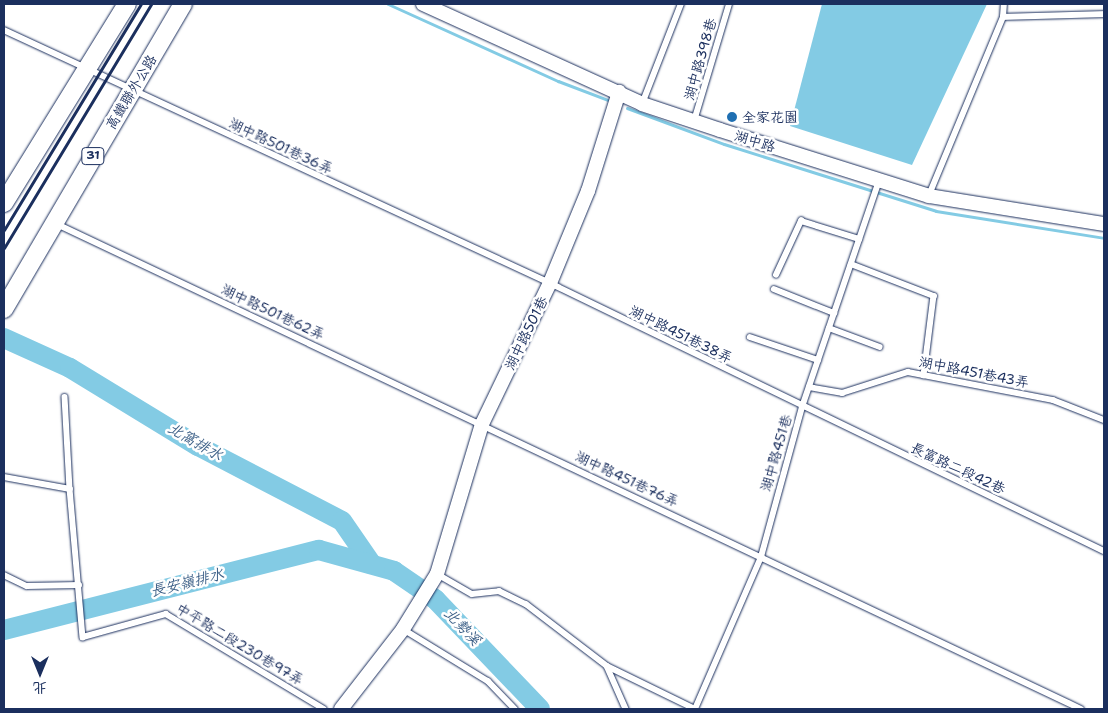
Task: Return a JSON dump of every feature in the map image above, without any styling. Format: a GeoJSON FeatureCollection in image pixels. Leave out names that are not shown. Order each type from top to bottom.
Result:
{"type":"FeatureCollection","features":[{"type":"Feature","properties":{"kind":"main road"},"geometry":{"type":"LineString","coordinates":[[4,201],[127,4]]}},
{"type":"Feature","properties":{"kind":"main road","name":"高鐵聯外公路"},"geometry":{"type":"LineString","coordinates":[[4,309],[183,4]]}},
{"type":"Feature","properties":{"kind":"street","name":"湖中路"},"geometry":{"type":"LineString","coordinates":[[423,4],[642,104],[694,121],[929,196],[1104,224]]}},
{"type":"Feature","properties":{"kind":"street","name":"湖中路501巷"},"geometry":{"type":"LineString","coordinates":[[341,709],[403,628],[437,574],[482,424],[550,283],[588,191],[619,92]]}},
{"type":"Feature","properties":{"kind":"lane"},"geometry":{"type":"LineString","coordinates":[[642,104],[681,4]]}},
{"type":"Feature","properties":{"kind":"lane","name":"湖中路398巷"},"geometry":{"type":"LineString","coordinates":[[694,121],[729,4]]}},
{"type":"Feature","properties":{"kind":"lane"},"geometry":{"type":"LineString","coordinates":[[929,196],[1003,17],[1004,4]]}},
{"type":"Feature","properties":{"kind":"lane"},"geometry":{"type":"LineString","coordinates":[[1003,17],[1104,14]]}},
{"type":"Feature","properties":{"kind":"lane","name":"湖中路501巷36弄"},"geometry":{"type":"LineString","coordinates":[[4,30],[132,91],[550,283]]}},
{"type":"Feature","properties":{"kind":"lane","name":"湖中路451巷"},"geometry":{"type":"LineString","coordinates":[[437,574],[472,594],[499,590],[526,604],[607,666],[695,709],[761,557],[802,407],[879,180]]}},
{"type":"Feature","properties":{"kind":"lane"},"geometry":{"type":"LineString","coordinates":[[776,275],[801,221],[859,239]]}},
{"type":"Feature","properties":{"kind":"lane","name":"湖中路501巷62弄"},"geometry":{"type":"LineString","coordinates":[[54,222],[482,424]]}},
{"type":"Feature","properties":{"kind":"lane"},"geometry":{"type":"LineString","coordinates":[[851,264],[934,296],[924,375]]}},
{"type":"Feature","properties":{"kind":"lane","name":"湖中路451巷38弄"},"geometry":{"type":"LineString","coordinates":[[550,283],[802,407]]}},
{"type":"Feature","properties":{"kind":"lane"},"geometry":{"type":"LineString","coordinates":[[774,289],[834,313]]}},
{"type":"Feature","properties":{"kind":"lane"},"geometry":{"type":"LineString","coordinates":[[829,328],[880,346]]}},
{"type":"Feature","properties":{"kind":"lane","name":"湖中路451巷38弄"},"geometry":{"type":"LineString","coordinates":[[750,337],[818,360]]}},
{"type":"Feature","properties":{"kind":"lane","name":"湖中路451巷43弄"},"geometry":{"type":"LineString","coordinates":[[809,387],[842,393],[908,372],[1053,400],[1104,420]]}},
{"type":"Feature","properties":{"kind":"lane"},"geometry":{"type":"LineString","coordinates":[[4,576],[27,586],[78,584],[65,397]]}},
{"type":"Feature","properties":{"kind":"lane","name":"長富路二段42巷"},"geometry":{"type":"LineString","coordinates":[[802,407],[1104,551]]}},
{"type":"Feature","properties":{"kind":"lane","name":"湖中路451巷76弄"},"geometry":{"type":"LineString","coordinates":[[482,424],[1081,709]]}},
{"type":"Feature","properties":{"kind":"lane"},"geometry":{"type":"LineString","coordinates":[[4,477],[70,489]]}},
{"type":"Feature","properties":{"kind":"lane","name":"中平路二段230巷97弄"},"geometry":{"type":"LineString","coordinates":[[78,584],[83,637],[166,614],[324,709]]}},
{"type":"Feature","properties":{"kind":"lane"},"geometry":{"type":"LineString","coordinates":[[403,628],[488,681],[515,709]]}},
{"type":"Feature","properties":{"kind":"lane"},"geometry":{"type":"LineString","coordinates":[[607,666],[626,709]]}},
{"type":"Feature","properties":{"kind":"water"},"geometry":{"type":"Polygon","coordinates":[[[822,4],[987,4],[912,165],[790,126],[822,4]]]}},
{"type":"Feature","properties":{"kind":"waterway"},"geometry":{"type":"LineString","coordinates":[[388,4],[558,81],[608,100]]}},
{"type":"Feature","properties":{"kind":"waterway"},"geometry":{"type":"LineString","coordinates":[[627,108],[724,144],[936,211],[1104,238]]}},
{"type":"Feature","properties":{"kind":"waterway","name":"北窩排水"},"geometry":{"type":"LineString","coordinates":[[4,338],[70,368],[198,446],[342,521],[371,563]]}},
{"type":"Feature","properties":{"kind":"waterway","name":"長安嶺排水"},"geometry":{"type":"LineString","coordinates":[[4,630],[319,550],[394,571],[435,599],[540,709]]}},
{"type":"Feature","properties":{"kind":"railway"},"geometry":{"type":"LineString","coordinates":[[4,230],[141,4]]}},
{"type":"Feature","properties":{"kind":"railway"},"geometry":{"type":"LineString","coordinates":[[4,248],[151,4]]}},
{"type":"Feature","properties":{"kind":"place","name":"全家花園"},"geometry":{"type":"Point","coordinates":[732,117]}},
{"type":"Feature","properties":{"kind":"water label","name":"北勢溪"},"geometry":{"type":"Point","coordinates":[462,627]}}]}
